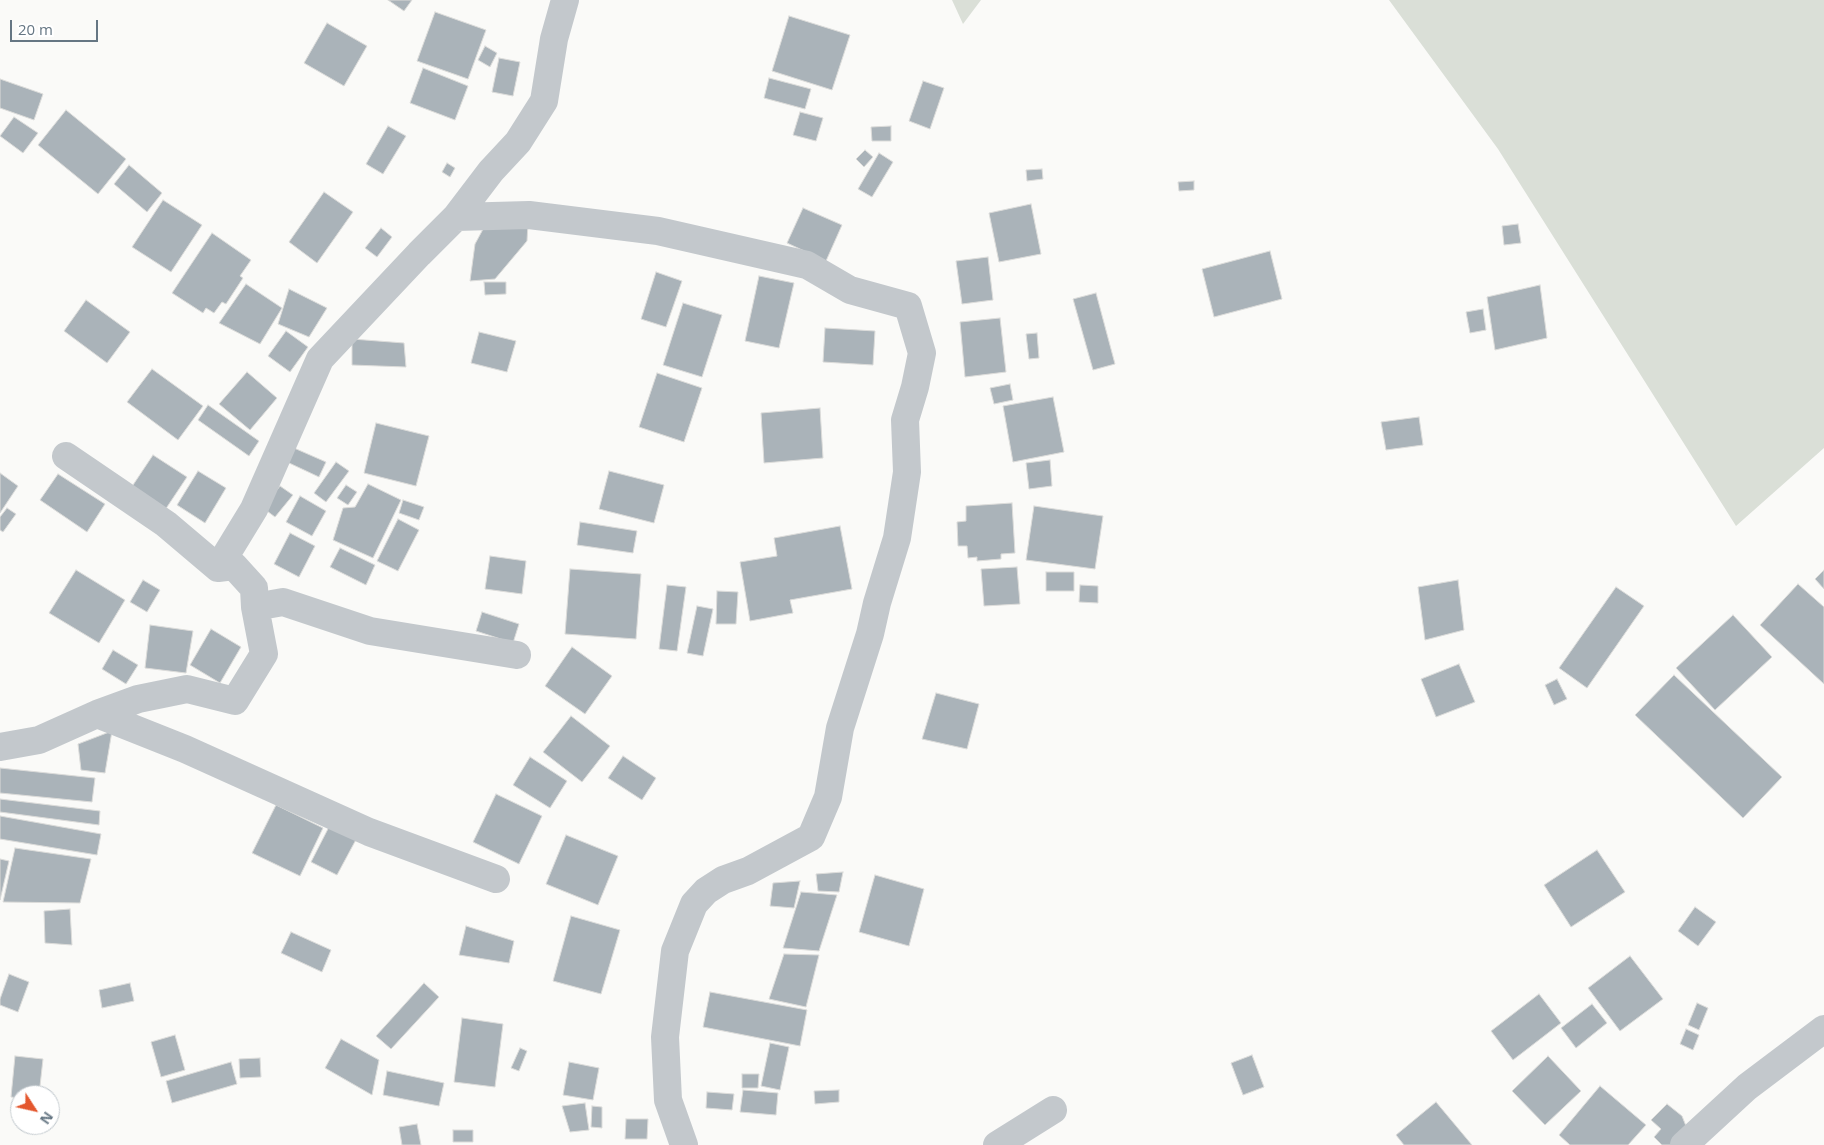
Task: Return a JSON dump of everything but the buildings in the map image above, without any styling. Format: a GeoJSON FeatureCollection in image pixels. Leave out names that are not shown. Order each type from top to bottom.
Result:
{"type":"FeatureCollection","features":[{"type":"Feature","properties":{"kind":"street"},"geometry":{"type":"LineString","coordinates":[[218,568],[254,508],[320,359],[456,217],[491,171],[518,142],[544,101],[554,39],[565,0]]}},
{"type":"Feature","properties":{"kind":"street"},"geometry":{"type":"LineString","coordinates":[[456,217],[529,215],[658,231],[807,265],[850,290],[908,306],[922,353],[915,387],[905,420],[907,472],[898,538],[840,728],[828,797],[811,837],[748,871],[723,880],[706,891],[694,904],[675,951],[665,1036],[668,1100],[684,1145]]}},
{"type":"Feature","properties":{"kind":"street"},"geometry":{"type":"LineString","coordinates":[[0,747],[39,740],[97,714],[138,699],[187,689],[235,701],[264,654],[255,607],[254,588],[234,566],[218,568],[166,524],[66,456]]}},
{"type":"Feature","properties":{"kind":"street"},"geometry":{"type":"LineString","coordinates":[[255,607],[284,602],[370,631],[518,655]]}},
{"type":"Feature","properties":{"kind":"street"},"geometry":{"type":"LineString","coordinates":[[97,714],[185,749],[369,832],[496,879]]}},
{"type":"Feature","properties":{"kind":"street"},"geometry":{"type":"LineString","coordinates":[[1684,1145],[1747,1087],[1824,1029]]}},
{"type":"Feature","properties":{"kind":"street"},"geometry":{"type":"LineString","coordinates":[[997,1145],[1053,1110]]}},
{"type":"Feature","properties":{"kind":"shaded area"},"geometry":{"type":"Polygon","coordinates":[[[952,0],[981,0],[963,24],[952,0]]]}},
{"type":"Feature","properties":{"kind":"shaded area"},"geometry":{"type":"Polygon","coordinates":[[[1389,0],[1824,0],[1824,448],[1736,526],[1498,149],[1389,0]]]}}]}
